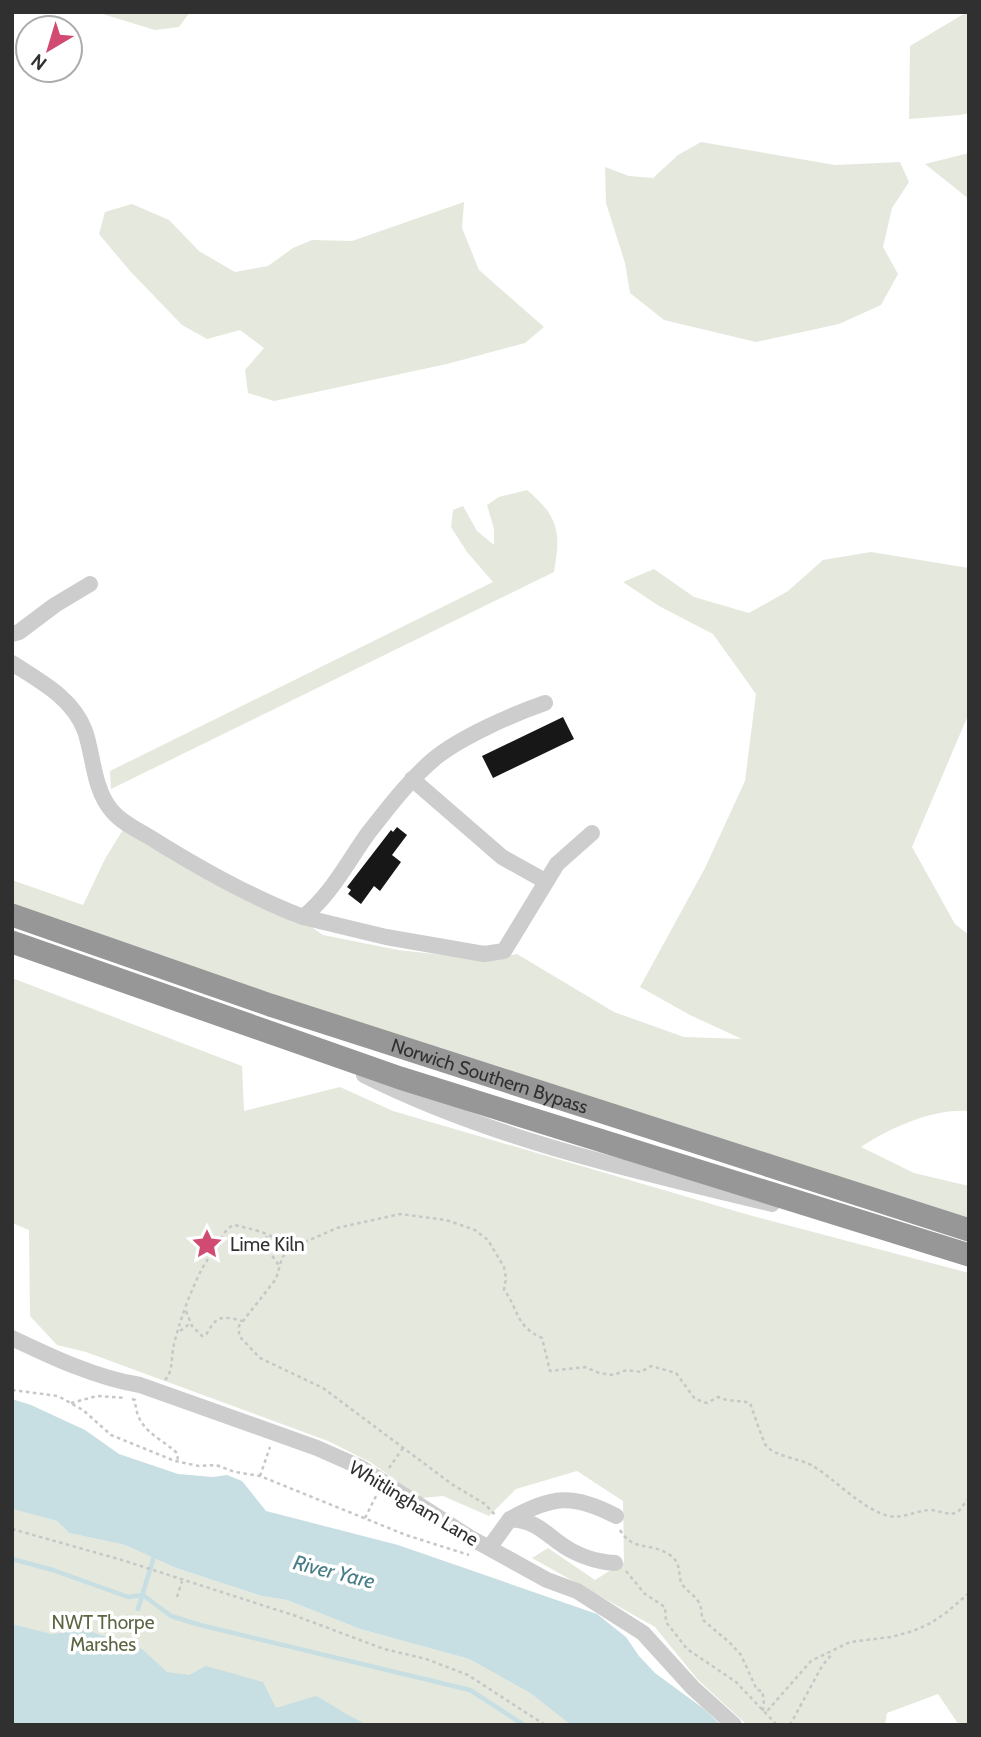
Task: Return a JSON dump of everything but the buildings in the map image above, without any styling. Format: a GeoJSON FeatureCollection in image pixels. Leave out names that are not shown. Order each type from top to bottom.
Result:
{"type":"FeatureCollection","features":[{"type":"Feature","properties":{"kind":"highway","name":"Norwich Southern Bypass"},"geometry":{"type":"LineString","coordinates":[[12,915],[270,1005],[969,1230]]}},
{"type":"Feature","properties":{"kind":"highway","name":"Norwich Southern Bypass"},"geometry":{"type":"LineString","coordinates":[[12,942],[400,1078],[969,1255]]}},
{"type":"Feature","properties":{"kind":"street"},"geometry":{"type":"LineString","coordinates":[[12,634],[90,584]]}},
{"type":"Feature","properties":{"kind":"street"},"geometry":{"type":"LineString","coordinates":[[12,663],[62,696],[75,713],[84,730],[104,800],[113,812],[172,851],[269,904],[303,917],[386,937],[484,954],[504,951],[557,864],[592,834]]}},
{"type":"Feature","properties":{"kind":"street"},"geometry":{"type":"LineString","coordinates":[[303,917],[328,892],[370,831],[412,779],[436,757],[545,703]]}},
{"type":"Feature","properties":{"kind":"street"},"geometry":{"type":"LineString","coordinates":[[412,779],[502,857],[545,881]]}},
{"type":"Feature","properties":{"kind":"street","name":"Whitlingham Lane"},"geometry":{"type":"LineString","coordinates":[[12,1338],[72,1364],[159,1392],[360,1466],[482,1553],[577,1591],[643,1633],[693,1688],[734,1725]]}},
{"type":"Feature","properties":{"kind":"street"},"geometry":{"type":"LineString","coordinates":[[482,1553],[507,1522],[532,1508],[555,1500],[577,1499],[616,1516]]}},
{"type":"Feature","properties":{"kind":"street"},"geometry":{"type":"LineString","coordinates":[[507,1522],[523,1520],[544,1528],[559,1543],[579,1555],[615,1563]]}},
{"type":"Feature","properties":{"kind":"path"},"geometry":{"type":"LineString","coordinates":[[507,1522],[382,1434],[323,1388],[260,1358],[239,1336],[239,1326],[270,1288],[281,1267],[282,1258],[289,1249],[337,1228],[400,1214],[461,1224],[488,1240],[497,1254],[506,1278],[504,1290],[511,1299],[512,1309],[529,1332],[542,1338],[550,1371],[584,1367],[613,1375],[627,1370],[640,1372],[651,1366],[676,1373],[695,1399],[707,1403],[718,1397],[730,1402],[750,1404],[766,1445],[779,1453],[813,1465],[876,1512],[891,1517],[932,1510],[946,1515],[957,1513],[969,1498]]}},
{"type":"Feature","properties":{"kind":"path"},"geometry":{"type":"LineString","coordinates":[[159,1392],[171,1370],[173,1348],[205,1264],[216,1251],[225,1232],[233,1225],[255,1230],[286,1242],[289,1249]]}},
{"type":"Feature","properties":{"kind":"path"},"geometry":{"type":"LineString","coordinates":[[266,1236],[271,1254],[281,1267]]}},
{"type":"Feature","properties":{"kind":"path"},"geometry":{"type":"LineString","coordinates":[[186,1311],[192,1326],[202,1336],[206,1335],[213,1322],[220,1318],[242,1321]]}},
{"type":"Feature","properties":{"kind":"path"},"geometry":{"type":"LineString","coordinates":[[178,1335],[183,1328],[192,1326]]}},
{"type":"Feature","properties":{"kind":"path"},"geometry":{"type":"LineString","coordinates":[[12,1390],[58,1396],[83,1410],[111,1435],[178,1461],[199,1466],[216,1465],[235,1472],[260,1476],[406,1535],[482,1553]]}},
{"type":"Feature","properties":{"kind":"path"},"geometry":{"type":"LineString","coordinates":[[71,1403],[97,1396],[135,1400],[141,1424],[159,1442],[177,1453],[178,1461]]}},
{"type":"Feature","properties":{"kind":"path"},"geometry":{"type":"LineString","coordinates":[[260,1476],[274,1434]]}},
{"type":"Feature","properties":{"kind":"path"},"geometry":{"type":"LineString","coordinates":[[616,1516],[620,1531],[631,1543],[649,1545],[675,1561],[681,1569],[681,1582],[702,1608],[703,1620],[741,1655],[757,1690],[762,1691],[762,1710]]}},
{"type":"Feature","properties":{"kind":"path"},"geometry":{"type":"LineString","coordinates":[[12,1529],[296,1616],[384,1649],[426,1659],[468,1675],[545,1725]]}},
{"type":"Feature","properties":{"kind":"path"},"geometry":{"type":"LineString","coordinates":[[615,1563],[628,1571],[645,1594],[665,1607],[666,1622],[687,1649],[712,1668],[727,1675],[777,1725]]}},
{"type":"Feature","properties":{"kind":"path"},"geometry":{"type":"LineString","coordinates":[[177,1597],[182,1581]]}},
{"type":"Feature","properties":{"kind":"path"},"geometry":{"type":"LineString","coordinates":[[762,1710],[768,1710],[811,1661],[850,1642],[891,1637],[931,1623],[969,1593]]}},
{"type":"Feature","properties":{"kind":"path"},"geometry":{"type":"LineString","coordinates":[[790,1725],[822,1666],[834,1651]]}},
{"type":"Feature","properties":{"kind":"green space"},"geometry":{"type":"Polygon","coordinates":[[[96,12],[190,12],[179,27],[155,30],[96,12]]]}},
{"type":"Feature","properties":{"kind":"green space"},"geometry":{"type":"Polygon","coordinates":[[[967,12],[969,113],[909,119],[910,46],[967,12]]]}},
{"type":"Feature","properties":{"kind":"green space"},"geometry":{"type":"Polygon","coordinates":[[[701,142],[835,165],[900,162],[909,182],[892,208],[883,247],[898,274],[881,305],[839,324],[756,342],[664,320],[630,293],[625,263],[606,203],[605,167],[629,176],[653,178],[678,155],[701,142]]]}},
{"type":"Feature","properties":{"kind":"green space"},"geometry":{"type":"Polygon","coordinates":[[[969,153],[969,199],[925,164],[969,153]]]}},
{"type":"Feature","properties":{"kind":"green space"},"geometry":{"type":"Polygon","coordinates":[[[464,202],[462,228],[479,270],[544,327],[525,343],[447,364],[274,401],[248,393],[245,370],[264,348],[240,330],[207,339],[182,325],[99,234],[105,212],[132,204],[169,220],[199,251],[235,272],[268,266],[293,248],[312,240],[352,241],[464,202]]]}},
{"type":"Feature","properties":{"kind":"green space"},"geometry":{"type":"Polygon","coordinates":[[[527,490],[546,509],[555,526],[557,546],[554,572],[111,789],[110,771],[493,582],[467,552],[451,527],[453,510],[463,506],[477,531],[494,545],[494,529],[487,505],[499,497],[527,490]]]}},
{"type":"Feature","properties":{"kind":"green space"},"geometry":{"type":"Polygon","coordinates":[[[871,552],[969,568],[969,713],[912,847],[955,924],[969,935],[969,1111],[941,1113],[912,1121],[861,1147],[914,1173],[969,1186],[969,1223],[879,1197],[12,907],[12,880],[83,905],[105,859],[127,823],[290,912],[323,935],[398,950],[488,960],[517,954],[614,1012],[684,1037],[742,1039],[690,1015],[640,987],[705,868],[745,781],[756,694],[713,634],[659,606],[623,582],[654,569],[694,597],[749,613],[788,591],[823,560],[871,552]]]}},
{"type":"Feature","properties":{"kind":"green space"},"geometry":{"type":"Polygon","coordinates":[[[12,978],[242,1066],[244,1111],[340,1087],[393,1111],[749,1215],[969,1273],[969,1725],[959,1725],[938,1694],[887,1713],[885,1725],[747,1725],[698,1680],[655,1627],[532,1558],[548,1548],[595,1580],[624,1562],[623,1501],[577,1471],[516,1489],[489,1516],[443,1496],[421,1498],[370,1462],[328,1441],[86,1352],[57,1345],[30,1316],[29,1230],[12,1223],[12,978]]]}},
{"type":"Feature","properties":{"kind":"green space","name":"NWT Thorpe Marshes"},"geometry":{"type":"Polygon","coordinates":[[[12,1509],[57,1521],[69,1533],[125,1545],[176,1568],[261,1596],[287,1600],[360,1629],[469,1659],[530,1693],[571,1725],[12,1725],[12,1509]]]}},
{"type":"Feature","properties":{"kind":"water","name":"River Yare"},"geometry":{"type":"Polygon","coordinates":[[[12,1399],[85,1430],[119,1454],[178,1474],[213,1477],[227,1475],[242,1481],[266,1511],[398,1545],[597,1614],[626,1637],[655,1673],[721,1725],[571,1725],[530,1693],[469,1659],[360,1629],[287,1600],[261,1596],[176,1568],[125,1545],[69,1533],[57,1521],[12,1509],[12,1399]]]}},
{"type":"Feature","properties":{"kind":"water"},"geometry":{"type":"Polygon","coordinates":[[[12,1624],[51,1634],[86,1630],[142,1649],[167,1672],[189,1675],[206,1666],[263,1682],[276,1708],[316,1696],[351,1717],[371,1725],[12,1725],[12,1624]]]}},
{"type":"Feature","properties":{"kind":"waterway"},"geometry":{"type":"LineString","coordinates":[[138,1609],[155,1553]]}},
{"type":"Feature","properties":{"kind":"waterway"},"geometry":{"type":"LineString","coordinates":[[12,1559],[53,1570],[128,1597],[143,1595],[171,1616],[200,1625],[470,1690],[524,1725]]}},
{"type":"Feature","properties":{"kind":"place","name":"Lime Kiln"},"geometry":{"type":"Point","coordinates":[207,1244]}}]}
